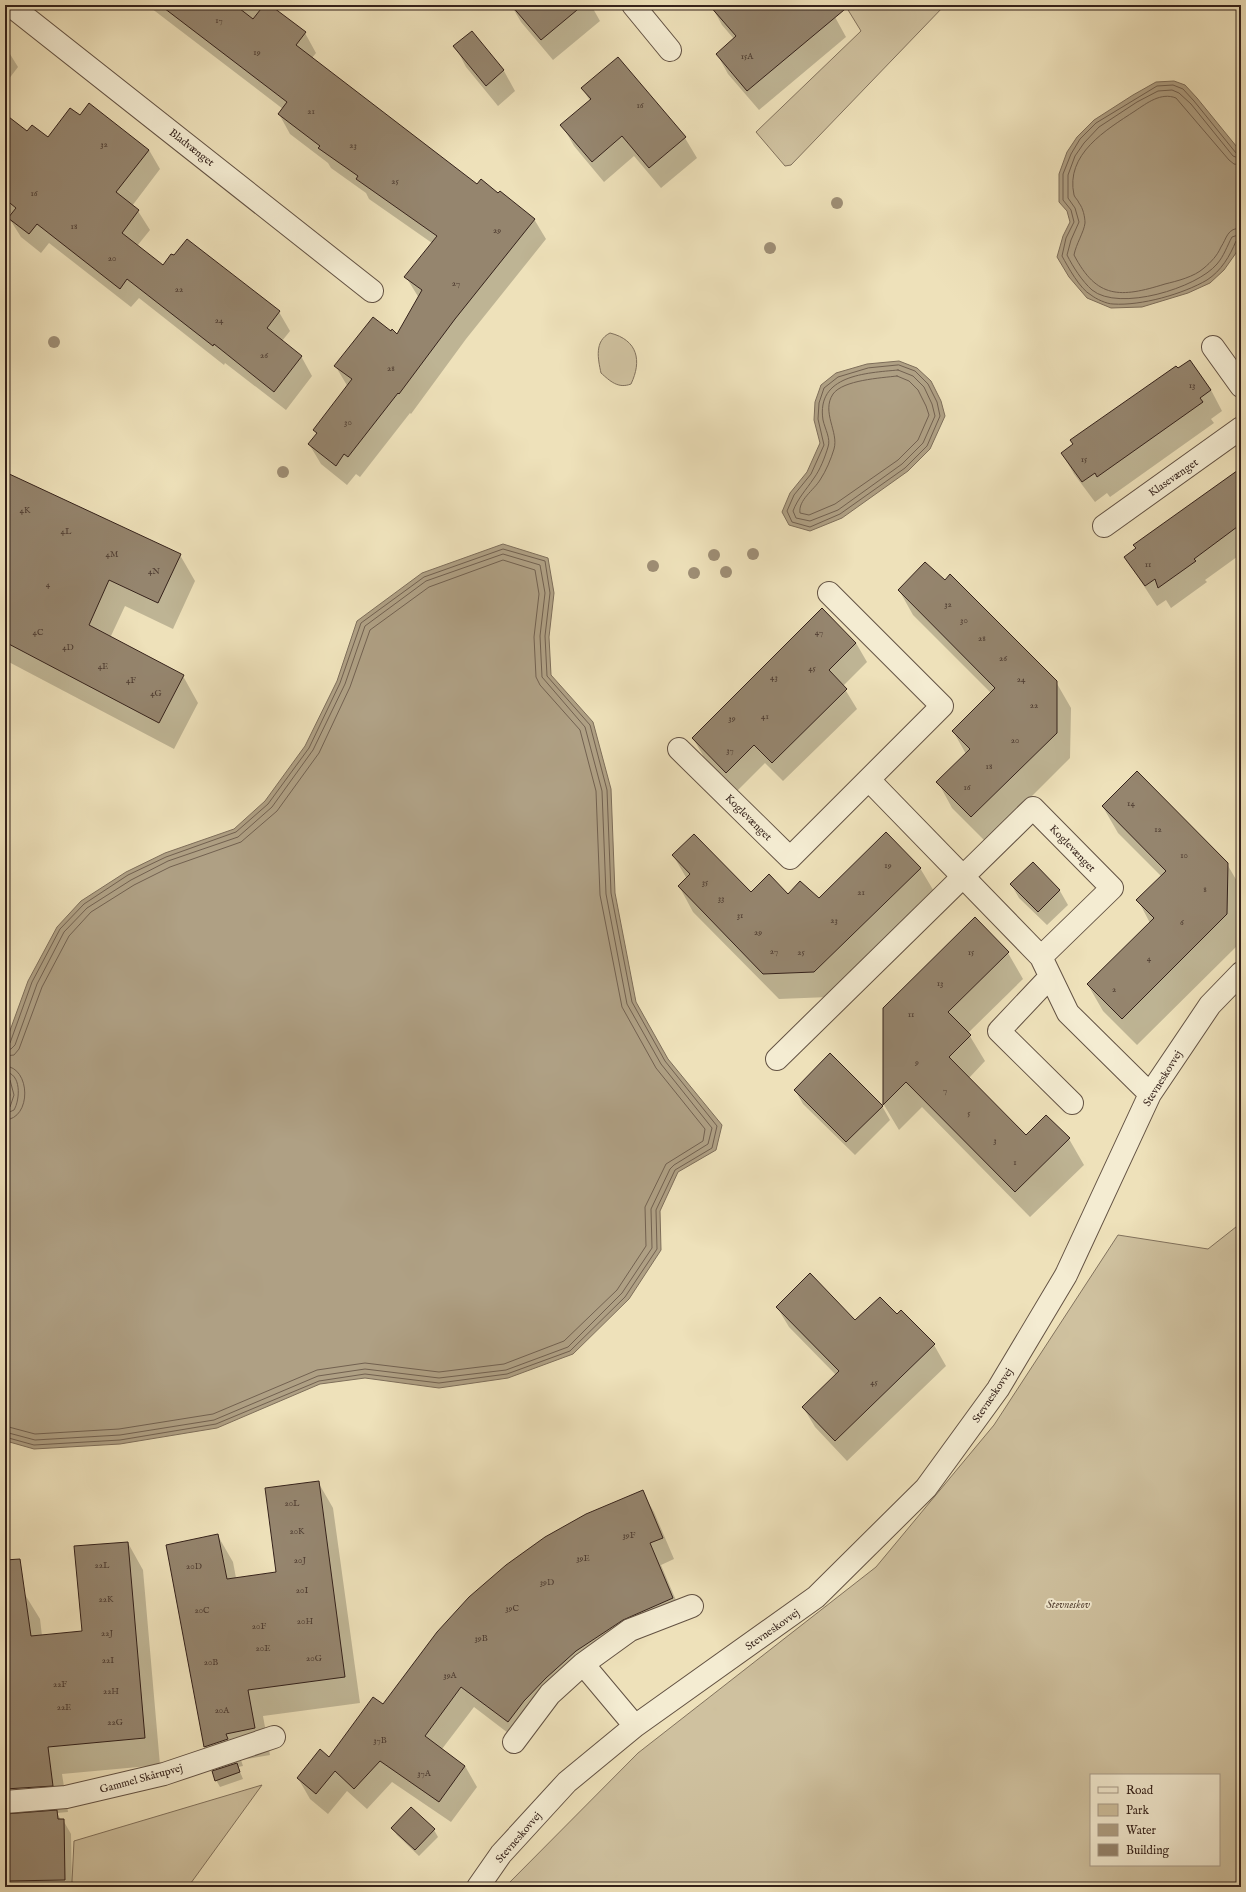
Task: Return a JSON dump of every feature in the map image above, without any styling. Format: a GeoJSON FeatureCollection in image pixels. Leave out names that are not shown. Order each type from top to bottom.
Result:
{"type":"FeatureCollection","features":[{"type":"Feature","properties":{"kind":"street","name":"Bladvænget"},"geometry":{"type":"LineString","coordinates":[[10,5],[372,291]]}},
{"type":"Feature","properties":{"kind":"street"},"geometry":{"type":"LineString","coordinates":[[633,5],[670,50]]}},
{"type":"Feature","properties":{"kind":"street"},"geometry":{"type":"LineString","coordinates":[[1213,347],[1241,386]]}},
{"type":"Feature","properties":{"kind":"street","name":"Klasevænget"},"geometry":{"type":"LineString","coordinates":[[1104,526],[1241,428]]}},
{"type":"Feature","properties":{"kind":"street","name":"Koglevænget"},"geometry":{"type":"LineString","coordinates":[[680,749],[790,858],[942,706],[829,593]]}},
{"type":"Feature","properties":{"kind":"street"},"geometry":{"type":"LineString","coordinates":[[869,780],[1041,957],[1068,1013],[1150,1094]]}},
{"type":"Feature","properties":{"kind":"street","name":"Koglevænget"},"geometry":{"type":"LineString","coordinates":[[777,1059],[1034,808],[1112,888],[1041,957]]}},
{"type":"Feature","properties":{"kind":"street","name":"Stevneskovvej"},"geometry":{"type":"LineString","coordinates":[[478,1887],[501,1854],[567,1782],[634,1726],[816,1597],[926,1488],[998,1389],[1066,1275],[1150,1094],[1210,1005],[1241,973]]}},
{"type":"Feature","properties":{"kind":"street"},"geometry":{"type":"LineString","coordinates":[[1050,977],[999,1031],[1072,1104]]}},
{"type":"Feature","properties":{"kind":"street"},"geometry":{"type":"LineString","coordinates":[[514,1742],[550,1694],[583,1664],[630,1630],[692,1606]]}},
{"type":"Feature","properties":{"kind":"street"},"geometry":{"type":"LineString","coordinates":[[583,1664],[634,1726]]}},
{"type":"Feature","properties":{"kind":"street","name":"Gammel Skårupvej"},"geometry":{"type":"LineString","coordinates":[[5,1802],[66,1797],[164,1774],[274,1737]]}},
{"type":"Feature","properties":{"kind":"green space"},"geometry":{"type":"Polygon","coordinates":[[[845,5],[945,5],[791,165],[785,166],[756,132],[861,31],[845,5]]]}},
{"type":"Feature","properties":{"kind":"green space"},"geometry":{"type":"Polygon","coordinates":[[[610,333],[627,341],[635,352],[637,360],[631,384],[622,386],[618,385],[601,373],[598,356],[599,345],[605,336],[610,333]]]}},
{"type":"Feature","properties":{"kind":"green space","name":"Stevneskov"},"geometry":{"type":"Polygon","coordinates":[[[1241,1223],[1241,1887],[505,1887],[638,1753],[876,1567],[994,1425],[1118,1235],[1208,1249],[1241,1223]]]}},
{"type":"Feature","properties":{"kind":"green space"},"geometry":{"type":"Polygon","coordinates":[[[262,1785],[188,1887],[83,1887],[72,1882],[74,1841],[262,1785]]]}},
{"type":"Feature","properties":{"kind":"water"},"geometry":{"type":"Polygon","coordinates":[[[1174,81],[1185,85],[1241,152],[1241,238],[1236,253],[1224,270],[1210,283],[1188,293],[1142,307],[1111,308],[1087,298],[1069,277],[1057,257],[1063,236],[1070,222],[1067,211],[1059,202],[1059,174],[1067,152],[1077,137],[1094,120],[1156,82],[1174,81]]]}},
{"type":"Feature","properties":{"kind":"water"},"geometry":{"type":"Polygon","coordinates":[[[899,361],[917,368],[931,381],[941,401],[945,416],[930,449],[908,471],[842,518],[810,531],[789,525],[782,512],[790,493],[807,472],[820,443],[814,420],[815,402],[821,385],[836,373],[867,364],[899,361]]]}},
{"type":"Feature","properties":{"kind":"water"},"geometry":{"type":"Polygon","coordinates":[[[503,544],[548,558],[554,593],[549,637],[551,675],[593,722],[611,789],[615,893],[636,1002],[668,1059],[722,1125],[716,1150],[678,1172],[660,1211],[661,1250],[629,1299],[573,1354],[508,1378],[439,1388],[365,1378],[320,1384],[217,1428],[120,1444],[34,1449],[6,1441],[5,1111],[10,1095],[5,1073],[5,1049],[8,1036],[28,981],[57,927],[81,901],[126,872],[165,853],[234,829],[265,801],[305,746],[337,681],[357,621],[422,573],[503,544]]]}},
{"type":"Feature","properties":{"kind":"building"},"geometry":{"type":"Polygon","coordinates":[[[160,5],[235,5],[253,19],[264,5],[270,5],[306,32],[296,45],[477,184],[481,179],[498,193],[500,191],[535,219],[455,319],[399,394],[398,393],[348,457],[344,454],[336,466],[308,444],[317,433],[313,430],[352,379],[334,366],[373,317],[397,334],[422,290],[404,277],[437,236],[356,179],[358,176],[318,148],[320,146],[278,114],[287,102],[160,5]]]}},
{"type":"Feature","properties":{"kind":"building"},"geometry":{"type":"Polygon","coordinates":[[[511,5],[583,5],[541,40],[511,5]]]}},
{"type":"Feature","properties":{"kind":"building"},"geometry":{"type":"Polygon","coordinates":[[[709,5],[850,5],[747,91],[716,54],[736,36],[709,5]]]}},
{"type":"Feature","properties":{"kind":"building"},"geometry":{"type":"Polygon","coordinates":[[[472,31],[504,70],[486,86],[453,46],[472,31]]]}},
{"type":"Feature","properties":{"kind":"building"},"geometry":{"type":"Polygon","coordinates":[[[618,57],[686,137],[649,168],[622,136],[592,162],[560,125],[591,99],[581,88],[618,57]]]}},
{"type":"Feature","properties":{"kind":"building"},"geometry":{"type":"Polygon","coordinates":[[[89,103],[149,150],[116,192],[139,210],[122,233],[163,265],[171,254],[174,255],[187,239],[280,311],[267,328],[302,356],[274,392],[214,344],[213,346],[127,279],[120,289],[37,224],[29,234],[8,218],[16,208],[5,199],[5,114],[27,131],[32,125],[48,137],[70,108],[80,115],[89,103]]]}},
{"type":"Feature","properties":{"kind":"building"},"geometry":{"type":"Polygon","coordinates":[[[1190,360],[1211,390],[1200,398],[1203,402],[1097,477],[1095,473],[1082,482],[1061,453],[1073,444],[1070,440],[1176,366],[1178,368],[1190,360]]]}},
{"type":"Feature","properties":{"kind":"building"},"geometry":{"type":"Polygon","coordinates":[[[1241,468],[1241,524],[1194,559],[1196,561],[1158,588],[1155,579],[1145,586],[1124,557],[1136,548],[1133,545],[1241,468]]]}},
{"type":"Feature","properties":{"kind":"building"},"geometry":{"type":"Polygon","coordinates":[[[5,472],[181,554],[158,603],[109,580],[89,625],[184,675],[159,723],[5,642],[5,472]]]}},
{"type":"Feature","properties":{"kind":"building"},"geometry":{"type":"Polygon","coordinates":[[[925,562],[945,580],[950,574],[1057,681],[1057,733],[971,817],[936,782],[970,749],[952,731],[995,688],[898,590],[925,562]]]}},
{"type":"Feature","properties":{"kind":"building"},"geometry":{"type":"Polygon","coordinates":[[[822,608],[856,643],[829,670],[847,689],[772,763],[754,745],[726,773],[692,738],[822,608]]]}},
{"type":"Feature","properties":{"kind":"building"},"geometry":{"type":"Polygon","coordinates":[[[1137,771],[1228,863],[1227,914],[1122,1019],[1087,984],[1154,918],[1136,900],[1166,871],[1102,806],[1137,771]]]}},
{"type":"Feature","properties":{"kind":"building"},"geometry":{"type":"Polygon","coordinates":[[[886,832],[921,868],[814,972],[763,974],[678,886],[690,874],[672,855],[694,834],[751,892],[769,874],[788,894],[800,881],[819,898],[886,832]]]}},
{"type":"Feature","properties":{"kind":"building"},"geometry":{"type":"Polygon","coordinates":[[[1033,862],[1060,890],[1038,912],[1010,884],[1033,862]]]}},
{"type":"Feature","properties":{"kind":"building"},"geometry":{"type":"Polygon","coordinates":[[[975,917],[1009,952],[948,1012],[971,1035],[949,1057],[1026,1135],[1046,1115],[1070,1138],[1015,1192],[906,1082],[883,1105],[883,1008],[975,917]]]}},
{"type":"Feature","properties":{"kind":"building"},"geometry":{"type":"Polygon","coordinates":[[[830,1053],[883,1106],[846,1142],[794,1090],[830,1053]]]}},
{"type":"Feature","properties":{"kind":"building"},"geometry":{"type":"Polygon","coordinates":[[[810,1273],[855,1320],[880,1297],[897,1314],[901,1310],[935,1344],[835,1441],[802,1407],[839,1371],[776,1307],[810,1273]]]}},
{"type":"Feature","properties":{"kind":"building"},"geometry":{"type":"Polygon","coordinates":[[[319,1481],[345,1677],[248,1690],[255,1728],[226,1734],[228,1739],[204,1747],[166,1545],[218,1534],[227,1579],[276,1572],[265,1488],[319,1481]]]}},
{"type":"Feature","properties":{"kind":"building"},"geometry":{"type":"Polygon","coordinates":[[[643,1490],[663,1538],[650,1543],[673,1598],[623,1620],[576,1651],[546,1678],[524,1701],[508,1722],[461,1687],[425,1736],[465,1766],[439,1802],[380,1761],[354,1789],[335,1771],[316,1794],[297,1778],[320,1749],[329,1757],[373,1697],[383,1704],[437,1632],[469,1597],[506,1565],[545,1537],[586,1514],[643,1490]]]}},
{"type":"Feature","properties":{"kind":"building"},"geometry":{"type":"Polygon","coordinates":[[[128,1542],[145,1738],[48,1747],[53,1786],[5,1789],[5,1560],[20,1559],[31,1636],[82,1631],[74,1546],[128,1542]]]}},
{"type":"Feature","properties":{"kind":"building"},"geometry":{"type":"Polygon","coordinates":[[[237,1763],[240,1772],[215,1781],[212,1771],[237,1763]]]}},
{"type":"Feature","properties":{"kind":"building"},"geometry":{"type":"Polygon","coordinates":[[[411,1807],[435,1829],[415,1850],[391,1828],[411,1807]]]}},
{"type":"Feature","properties":{"kind":"building"},"geometry":{"type":"Polygon","coordinates":[[[57,1810],[58,1819],[64,1819],[65,1880],[5,1881],[5,1814],[57,1810]]]}}]}
